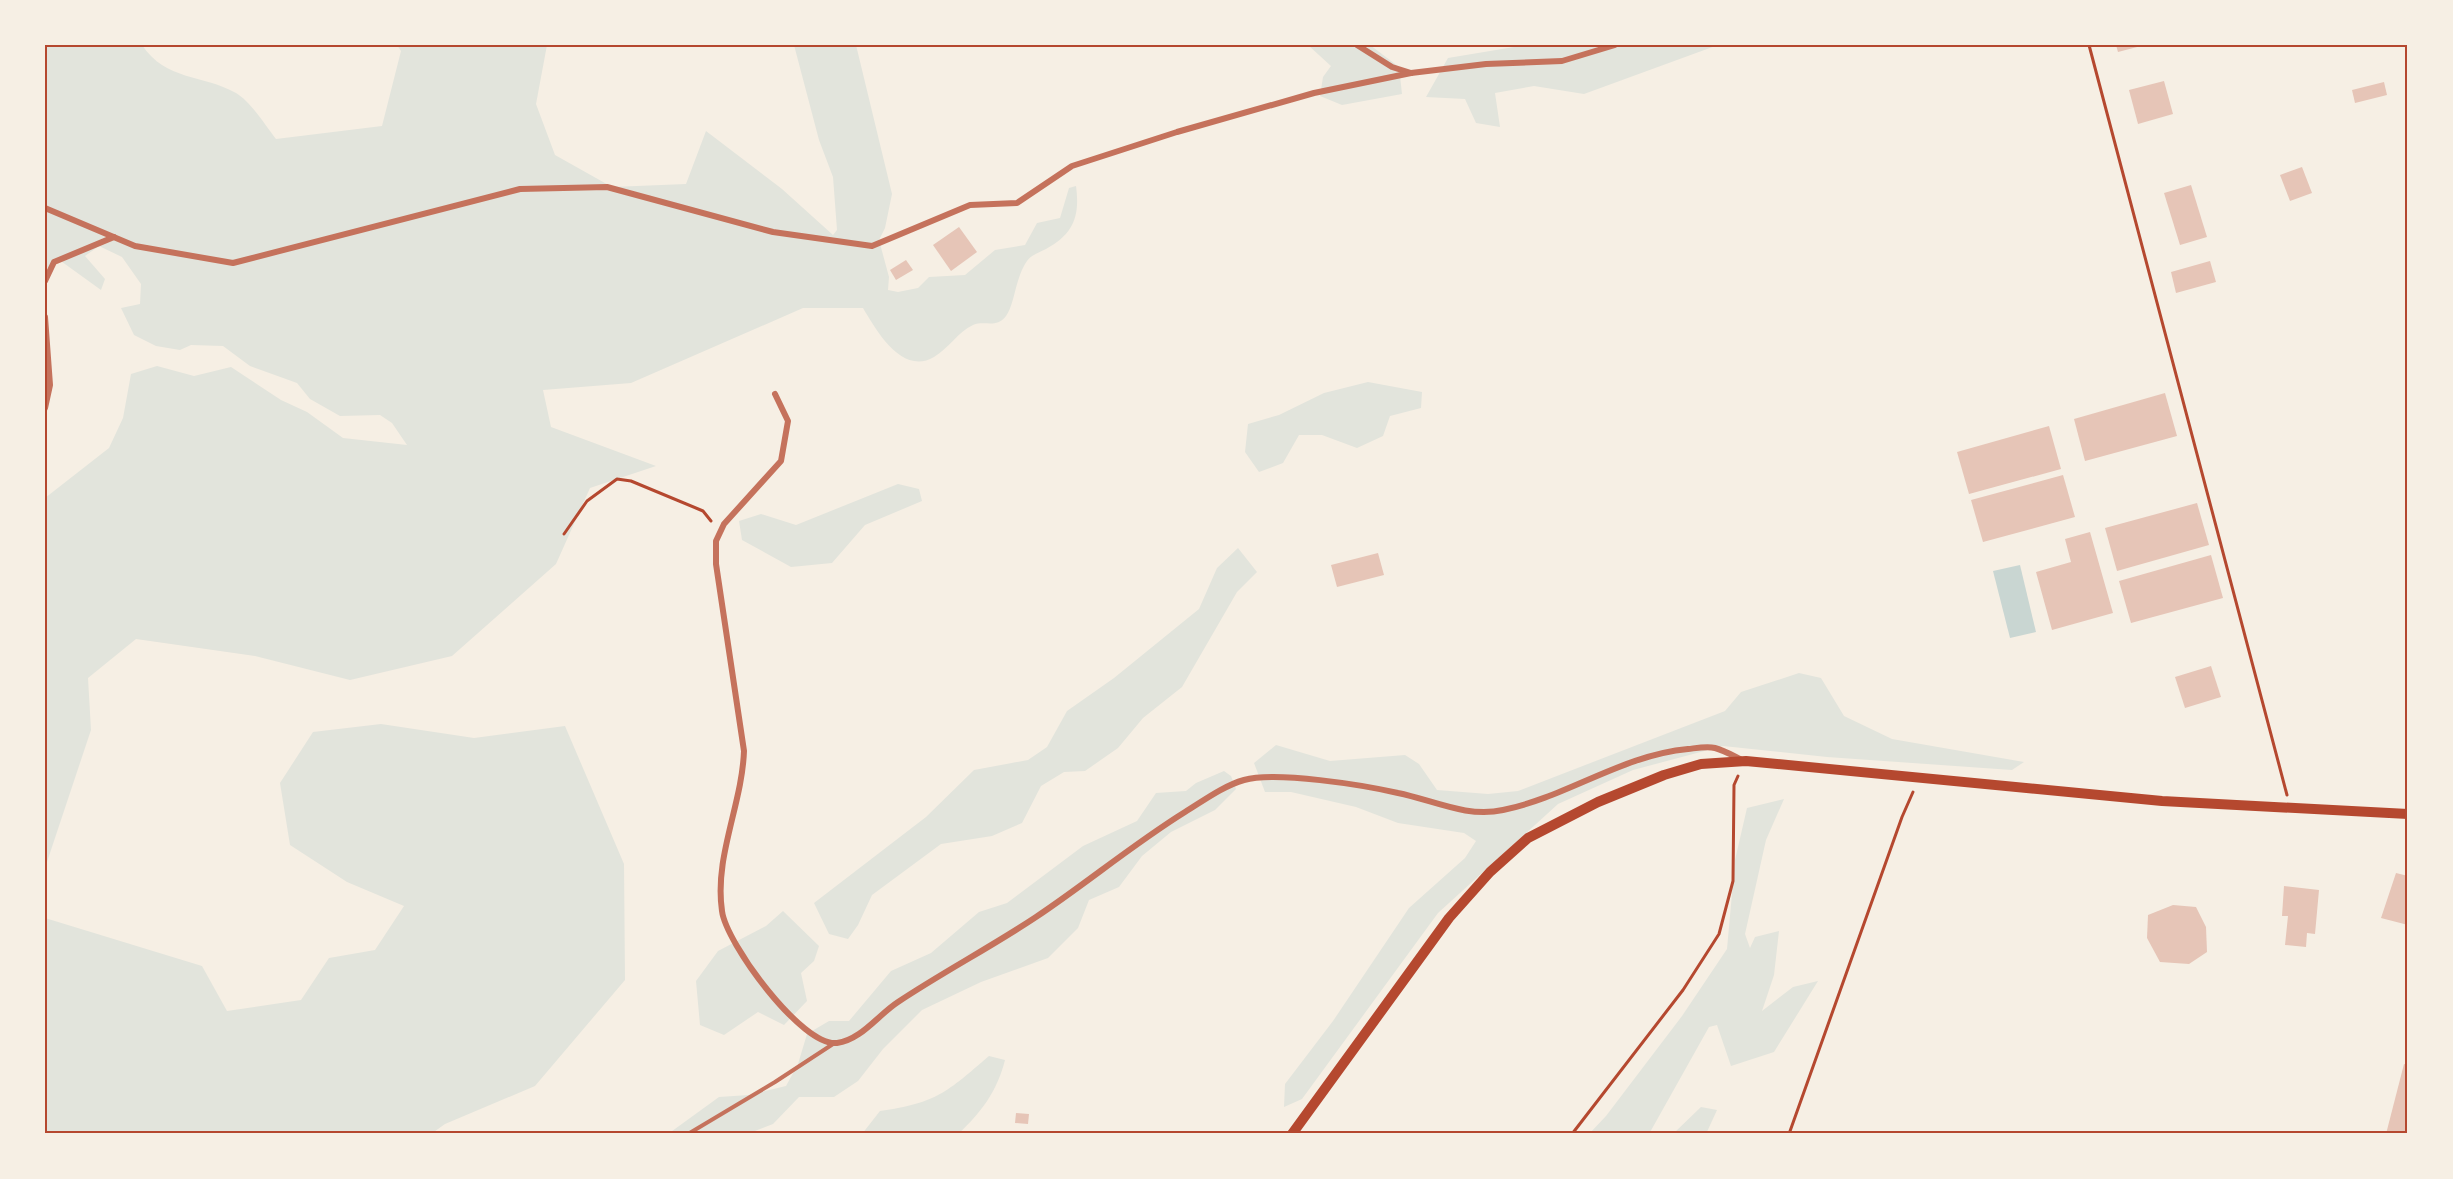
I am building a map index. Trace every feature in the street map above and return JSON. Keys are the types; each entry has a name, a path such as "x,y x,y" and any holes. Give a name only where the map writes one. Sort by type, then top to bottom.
{"main road":[{"path":"1292,1134 1449,918 1490,872 1528,838 1598,802 1664,775 1701,764 1746,761 2162,801 2408,814"}],"street":[{"path":"1357,45 1392,67 1411,73"},
{"path":"45,208 135,246 233,263 520,189 607,187 773,232 872,246 970,205 1017,202 1072,166 1177,132 1314,93 1411,73 1486,63 1562,61 1615,45"},
{"path":"45,281 54,262 114,236"},
{"path":"45,317 50,385 45,408"},
{"path":"774,393 788,420 781,461 724,524 716,542 716,564 744,752 743,770 726,846 720,890 722,914 728,935 789,1014 813,1036 833,1044 852,1039 895,1004 1036,917 1132,845 1215,794 1243,780 1267,777 1336,783 1399,793 1448,808 1477,813 1530,804 1638,759 1679,750 1713,747 1746,761"}],"lane":[{"path":"688,1134 833,1044"}],"path":[{"path":"2089,45 2290,808"},
{"path":"564,534 587,501 617,479 631,481 703,511 721,531"},
{"path":"1572,1134 1683,990 1719,934 1733,881 1734,785 1746,761"},
{"path":"1789,1134 1902,817 1919,779"}],"shaded area":[{"path":"45,45 142,45 152,57 173,71 223,87 242,97 276,139 382,126 401,51 397,45 547,45 536,104 555,155 612,187 686,184 706,131 782,189 833,235 837,230 833,177 819,140 794,45 856,45 892,194 885,228 879,240 889,277 888,290 898,292 918,288 929,277 965,275 995,250 1025,245 1037,223 1060,218 1069,188 1076,186 1076,215 1063,237 1027,261 1020,275 1009,311 1002,320 973,325 939,354 922,361 901,356 891,348 863,308 803,308 631,383 543,390 551,427 656,466 590,488 556,564 452,656 350,680 255,656 136,639 88,678 91,730 45,868 45,498 109,448 123,418 131,374 157,366 194,376 231,367 281,400 307,412 343,438 407,445 392,423 380,415 340,416 310,399 297,383 250,366 223,346 191,345 180,350 156,346 134,335 121,308 140,304 141,284 122,257 99,246 85,256 105,279 101,290 58,259 45,270"},
{"path":"1308,45 1370,45 1399,67 1402,94 1342,105 1320,96 1323,77 1331,66"},
{"path":"1526,45 1718,45 1584,94 1534,86 1495,93 1500,127 1476,123 1465,99 1426,97 1448,58"},
{"path":"1368,382 1422,392 1421,408 1390,416 1383,436 1357,448 1322,435 1299,435 1283,463 1259,472 1245,452 1248,424 1279,415 1324,393"},
{"path":"898,484 919,489 922,501 865,525 832,563 791,567 742,540 739,521 761,514 796,525"},
{"path":"1238,548 1257,572 1237,592 1182,687 1143,718 1118,748 1085,771 1064,772 1041,786 1022,823 992,836 941,844 872,895 858,925 848,939 829,934 814,903 926,817 974,770 1028,760 1047,747 1067,711 1114,678 1199,609 1217,568"},
{"path":"2020,565 2036,632 2010,638 1993,571"},
{"path":"1799,673 1821,678 1844,716 1892,739 2024,762 2012,770 1827,757 1723,746 1633,770 1558,804 1438,913 1302,1099 1284,1107 1285,1084 1333,1021 1409,908 1465,858 1476,841 1464,833 1398,823 1356,807 1291,792 1265,792 1254,763 1276,745 1330,761 1405,755 1419,764 1437,790 1488,794 1518,791 1725,711 1741,692"},
{"path":"381,724 474,738 565,726 624,864 625,980 535,1086 445,1124 431,1134 45,1134 45,918 202,966 227,1011 301,1000 329,958 375,950 404,906 347,882 290,845 280,783 313,732"},
{"path":"1224,771 1231,776 1236,789 1215,810 1171,832 1142,856 1119,887 1089,900 1078,928 1048,958 981,982 922,1010 883,1049 858,1081 834,1097 799,1097 773,1124 747,1134 668,1134 719,1097 749,1095 786,1086 798,1064 807,1034 829,1021 849,1021 891,971 931,953 979,912 1007,903 1083,846 1137,821 1156,793 1186,791 1196,783"},
{"path":"1784,799 1766,840 1745,934 1750,948 1755,937 1779,931 1774,975 1762,1011 1793,987 1818,981 1774,1052 1731,1066 1717,1025 1709,1027 1649,1134 1589,1134 1606,1116 1682,1016 1727,949 1735,860 1747,808"},
{"path":"783,911 819,946 814,961 801,973 807,1001 784,1025 758,1012 724,1035 700,1025 696,981 718,951 766,926"},
{"path":"989,1056 1005,1060 998,1082 981,1109 958,1134 862,1134 880,1111 915,1104 940,1094"},
{"path":"1701,1107 1717,1110 1706,1134 1673,1134"}],"building":[{"path":"2116,45 2141,45 2141,46 2118,52"},
{"path":"2164,81 2173,114 2138,124 2129,90"},
{"path":"2384,82 2387,95 2355,103 2352,90"},
{"path":"2302,167 2312,193 2290,201 2280,175"},
{"path":"2191,185 2207,237 2180,245 2164,193"},
{"path":"959,227 977,252 951,271 933,245"},
{"path":"906,260 913,270 896,280 890,270"},
{"path":"2210,261 2216,282 2176,293 2171,272"},
{"path":"2165,393 2177,436 2085,461 2074,419"},
{"path":"2049,426 2061,469 1969,494 1957,452"},
{"path":"2063,475 2075,517 1983,542 1971,500"},
{"path":"2197,503 2209,545 2117,571 2105,528"},
{"path":"2090,532 2113,613 2052,630 2036,572 2071,562 2065,539"},
{"path":"1378,553 1384,575 1337,587 1331,565"},
{"path":"2211,555 2223,598 2131,623 2119,581"},
{"path":"2211,666 2221,697 2185,708 2175,677"},
{"path":"2396,873 2408,876 2408,925 2381,918"},
{"path":"2284,886 2319,890 2315,934 2307,933 2306,947 2285,945 2288,916 2282,916"},
{"path":"2173,905 2196,907 2206,927 2207,952 2189,964 2160,962 2147,938 2148,915"},
{"path":"2404,1064 2408,1065 2408,1134 2386,1134"},
{"path":"1016,1113 1029,1114 1028,1124 1015,1123"}]}
